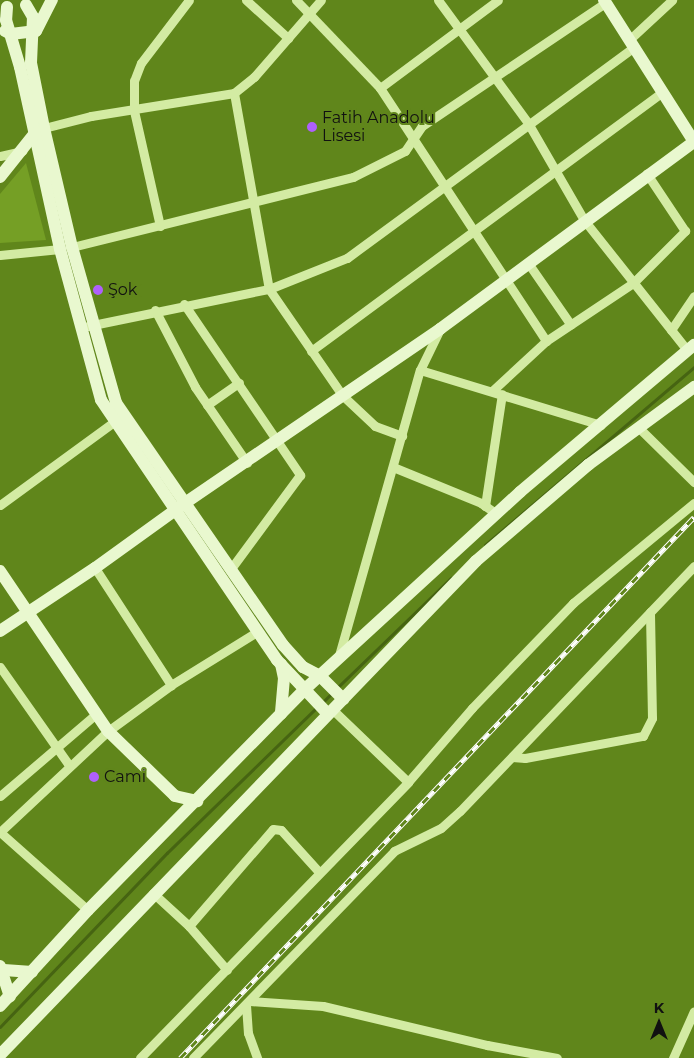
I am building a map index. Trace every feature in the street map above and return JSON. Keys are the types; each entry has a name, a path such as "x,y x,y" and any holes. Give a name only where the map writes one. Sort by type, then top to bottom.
{"street":[{"path":"5,31 36,31 52,0"},
{"path":"160,226 134,112 134,81 141,63 189,0"},
{"path":"246,0 288,38"},
{"path":"296,0 310,12 380,88 445,185 505,282 546,341"},
{"path":"0,177 39,130 91,116 134,112 234,93 254,77 321,0"},
{"path":"0,1006 88,910 198,802 281,714 323,679 336,664 497,514 691,347 671,330 584,220 528,123 438,0"},
{"path":"81,327 184,304 269,289 347,258 631,44 672,0"},
{"path":"380,88 493,1"},
{"path":"39,130 31,63 33,17 30,2 3,7 5,31 39,130 66,248 81,327 101,400 114,422 230,570 283,645 303,667 323,679 340,696"},
{"path":"0,255 66,248 353,177 405,151 422,126 605,2 694,142 584,220 505,282 440,329 342,395 247,463 181,506 95,568 0,631"},
{"path":"311,351 662,92"},
{"path":"234,93 252,203 269,289 342,395 375,426 402,436"},
{"path":"0,156 22,151"},
{"path":"492,391 546,341 633,283 685,231 648,174"},
{"path":"66,248 94,325 116,403 258,631 281,664 307,693 408,782"},
{"path":"528,263 571,325"},
{"path":"671,330 694,296"},
{"path":"184,304 279,440 300,475 230,570"},
{"path":"155,310 207,405 247,463"},
{"path":"336,664 420,370 440,329"},
{"path":"420,370 601,425"},
{"path":"207,405 239,383"},
{"path":"0,1055 328,711 340,696 476,561 588,465 640,429 694,387"},
{"path":"485,506 502,394"},
{"path":"0,505 114,422"},
{"path":"640,429 694,482"},
{"path":"393,467 485,506 497,514"},
{"path":"140,1058 408,782 472,708 572,603 694,503"},
{"path":"193,1058 394,851 441,828 694,566"},
{"path":"95,568 171,685"},
{"path":"0,572 108,731 175,796 198,802"},
{"path":"512,756 525,758 643,736 652,718 650,612"},
{"path":"88,910 0,832 69,765 108,731 171,685 258,631"},
{"path":"281,664 284,678 281,714"},
{"path":"0,667 69,765"},
{"path":"0,796 96,714"},
{"path":"175,796 179,821"},
{"path":"189,926 273,829 281,830 319,872"},
{"path":"153,893 189,926 227,970"},
{"path":"10,996 2,968 32,972"},
{"path":"248,1003 248,1033 258,1058"},
{"path":"248,1003 323,1006 487,1045 557,1058"},
{"path":"673,1058 694,1011"}],"green space":[{"path":"26,163 46,240 0,243 0,194"}],"waterway":[{"path":"485,545 694,367"},
{"path":"338,687 451,578"},
{"path":"322,703 332,693"},
{"path":"0,1027 167,853 316,708"}],"railway":[{"path":"180,1058 694,517"}],"place":[{"name":"Fatih Anadolu Lisesi","path":"312,127"},
{"name":"Şok","path":"98,290"},
{"name":"Cami","path":"94,777"}]}
